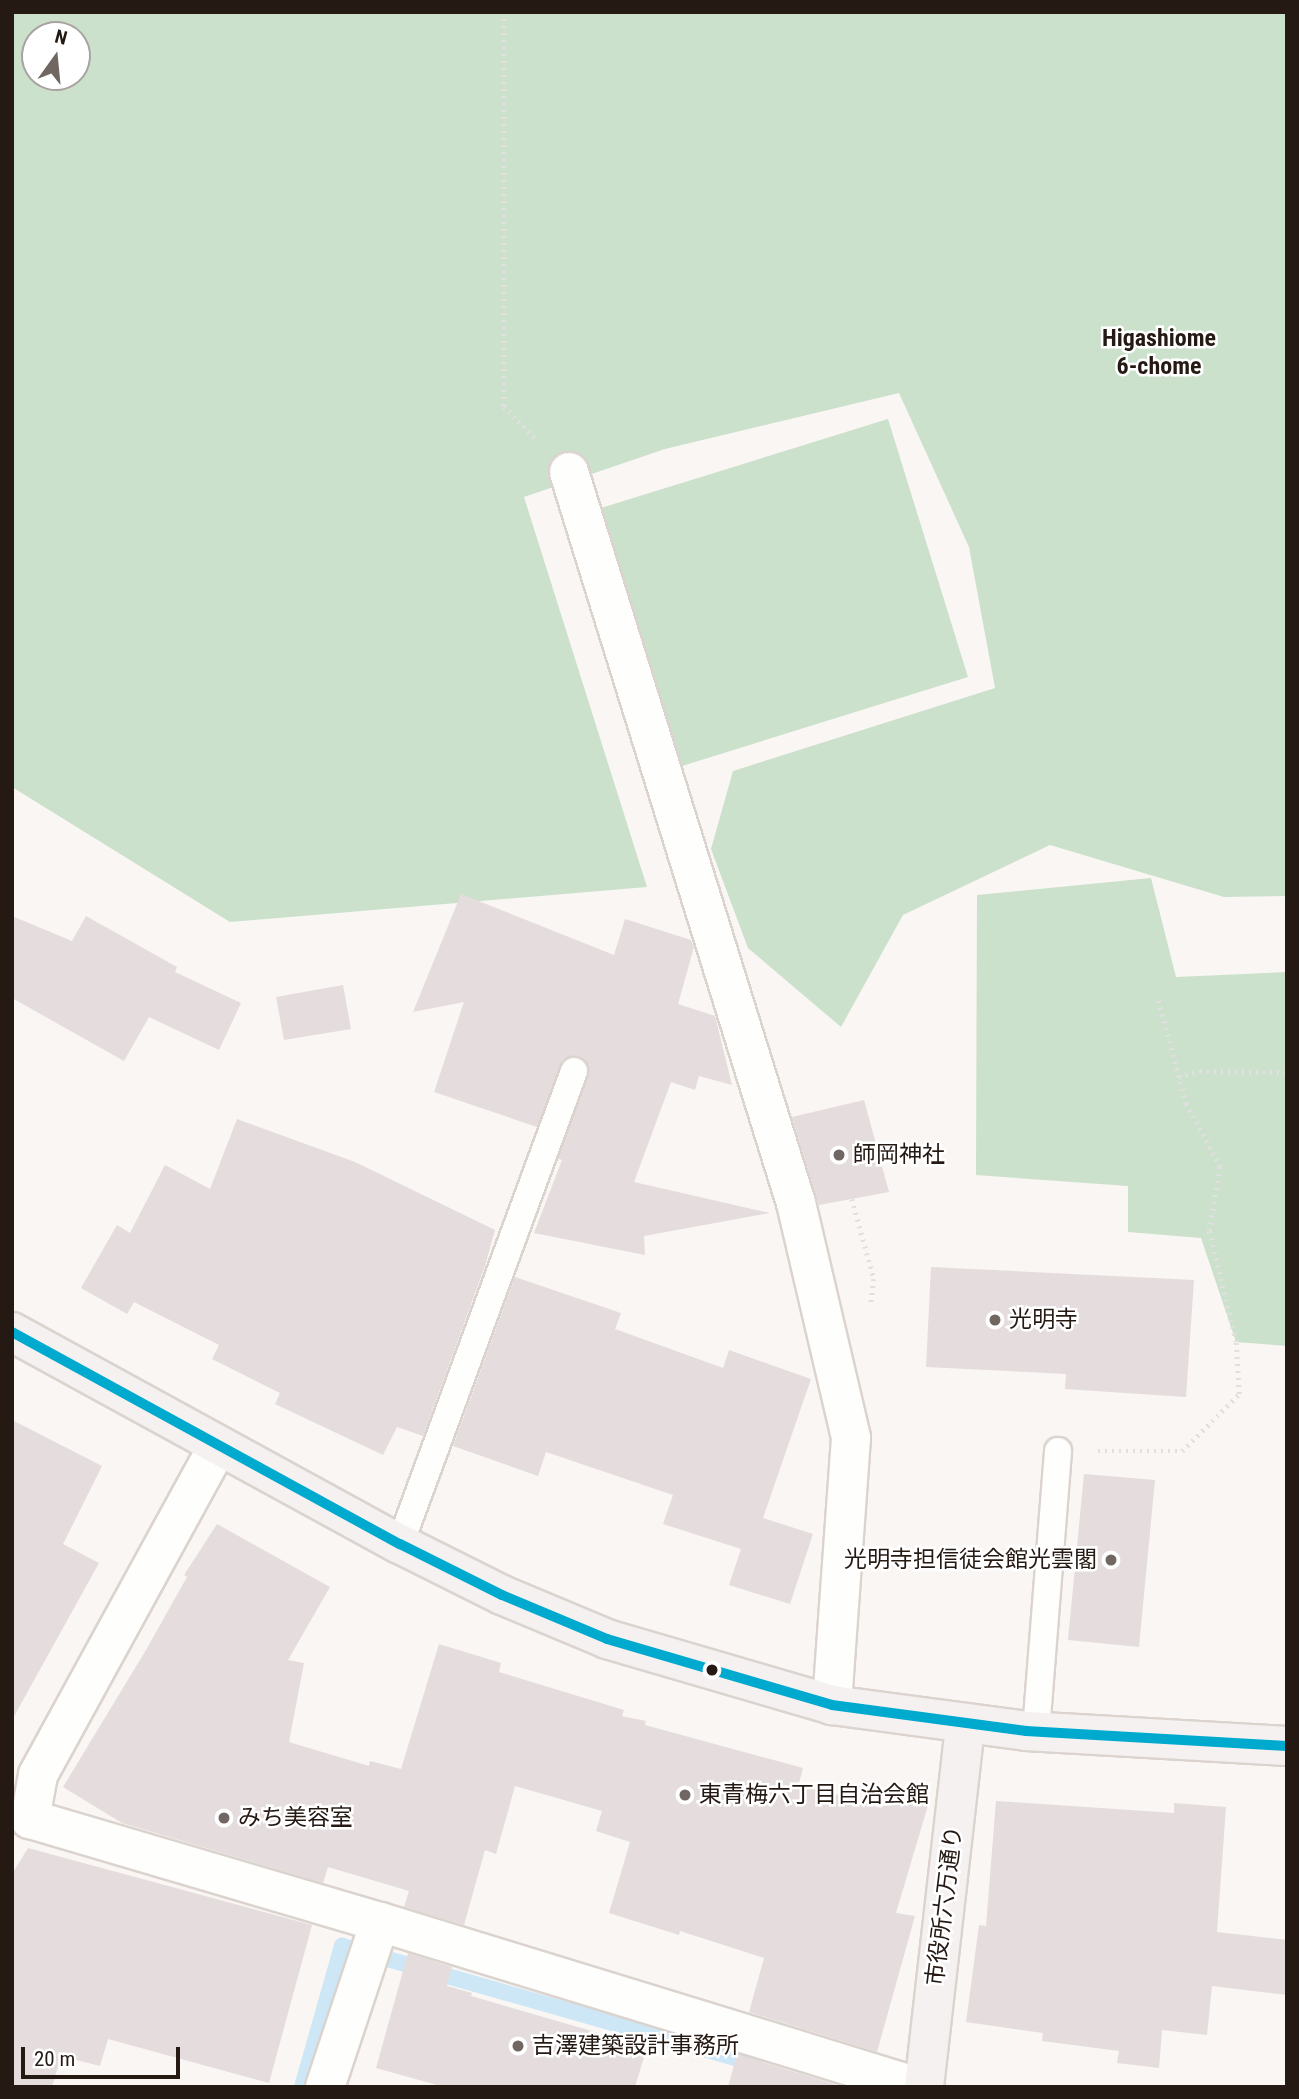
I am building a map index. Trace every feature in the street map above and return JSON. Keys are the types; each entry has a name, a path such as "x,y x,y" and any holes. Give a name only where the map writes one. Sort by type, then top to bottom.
{"street":[{"path":"569,472 796,1203 851,1438 832,1704"},
{"path":"12,1332 400,1544 502,1595 607,1639 832,1704 965,1725 1287,1746"},
{"path":"218,1446 38,1775 30,1819 918,2087"},
{"name":"市役所六万通り","path":"924,2087 965,1725"},
{"path":"325,2087 380,1924"}],"lane":[{"path":"400,1544 574,1071"},
{"path":"1035,1731 1058,1451"}],"path":[{"path":"504,12 504,406 569,472"},
{"path":"1058,1451 1182,1451 1239,1394 1236,1342 1209,1231 1220,1167 1186,1104 1158,1000"},
{"path":"1179,1077 1200,1071 1287,1072"},
{"path":"852,1199 874,1279"}],"green space":[{"path":"12,12 1287,12 1287,896 1224,897 1050,845 903,915 841,1027 748,948 711,849 733,771 995,688 969,547 899,393 665,449 524,497 647,887 230,922 12,787"},
{"path":"888,419 968,677 682,766 601,508"},
{"path":"1151,878 1176,977 1287,972 1287,1346 1236,1342 1201,1238 1128,1232 1128,1186 976,1175 977,895"}],"building":[{"path":"461,894 614,955 625,919 691,940 694,947 678,1004 715,1016 732,1085 699,1076 695,1090 671,1082 634,1182 770,1213 644,1236 645,1255 534,1233 562,1160 558,1159 589,1068 579,1056 563,1059 537,1127 434,1092 464,1002 413,1012"},
{"path":"12,916 72,941 86,916 177,967 175,972 241,1003 219,1050 149,1017 124,1061 12,998"},
{"path":"343,985 351,1029 284,1040 276,997"},
{"name":"師岡神社","path":"864,1100 889,1192 819,1205 792,1117"},
{"path":"237,1119 355,1162 495,1230 485,1266 423,1436 397,1427 383,1455 275,1404 280,1393 212,1359 219,1345 134,1302 127,1314 81,1288 117,1225 130,1233 165,1165 210,1189"},
{"path":"931,1267 1194,1280 1186,1397 1065,1389 1066,1374 926,1367"},
{"path":"515,1277 621,1313 615,1329 723,1368 729,1350 811,1379 763,1518 813,1534 790,1604 729,1585 741,1549 663,1524 673,1495 546,1452 538,1476 453,1446"},
{"path":"12,1420 102,1466 63,1544 99,1563 12,1720"},
{"name":"光明寺担信徒会館光雲閣","path":"1084,1474 1155,1480 1139,1647 1068,1640"},
{"path":"217,1524 330,1587 288,1660 304,1663 289,1742 369,1766 370,1761 401,1769 439,1644 501,1663 499,1672 624,1710 622,1716 646,1721 645,1725 803,1768 799,1783 881,1808 886,1788 929,1802 896,1913 915,1916 877,2052 749,2012 764,1958 680,1931 679,1935 609,1913 630,1842 596,1831 602,1811 515,1786 496,1854 485,1850 464,1925 404,1907 409,1891 328,1867 323,1883 122,1823 63,1787 146,1650 187,1577 184,1575"},
{"path":"996,1801 1174,1813 1174,1803 1226,1807 1217,1932 1287,1940 1287,1995 1212,1986 1207,2035 1162,2030 1159,2068 1117,2063 1119,2051 1042,2041 1043,2033 966,2022 979,1925 986,1926"},
{"path":"28,1848 312,1925 269,2083 108,2039 100,2066 61,2056 52,2087 12,2087 12,1874"},
{"path":"408,1953 452,1967 447,1986 472,1993 471,1996 647,2047 635,2087 444,2087 376,2068"},
{"path":"737,2054 843,2087 728,2087"}],"waterway":[{"path":"302,2087 342,1946 754,2063"}],"transit line":[{"path":"12,1332 400,1544 502,1595 607,1639 832,1705 1026,1731 1287,1746"}],"place":[{"name":"師岡神社","path":"839,1155"},
{"name":"光明寺","path":"995,1320"},
{"name":"光明寺担信徒会館光雲閣","path":"1111,1560"},
{"name":"東青梅六丁目自治会館","path":"685,1795"},
{"name":"みち美容室","path":"224,1818"},
{"name":"吉澤建築設計事務所","path":"518,2046"}],"district":[{"name":"Higashiome 6-chome","path":"1159,353"}]}
